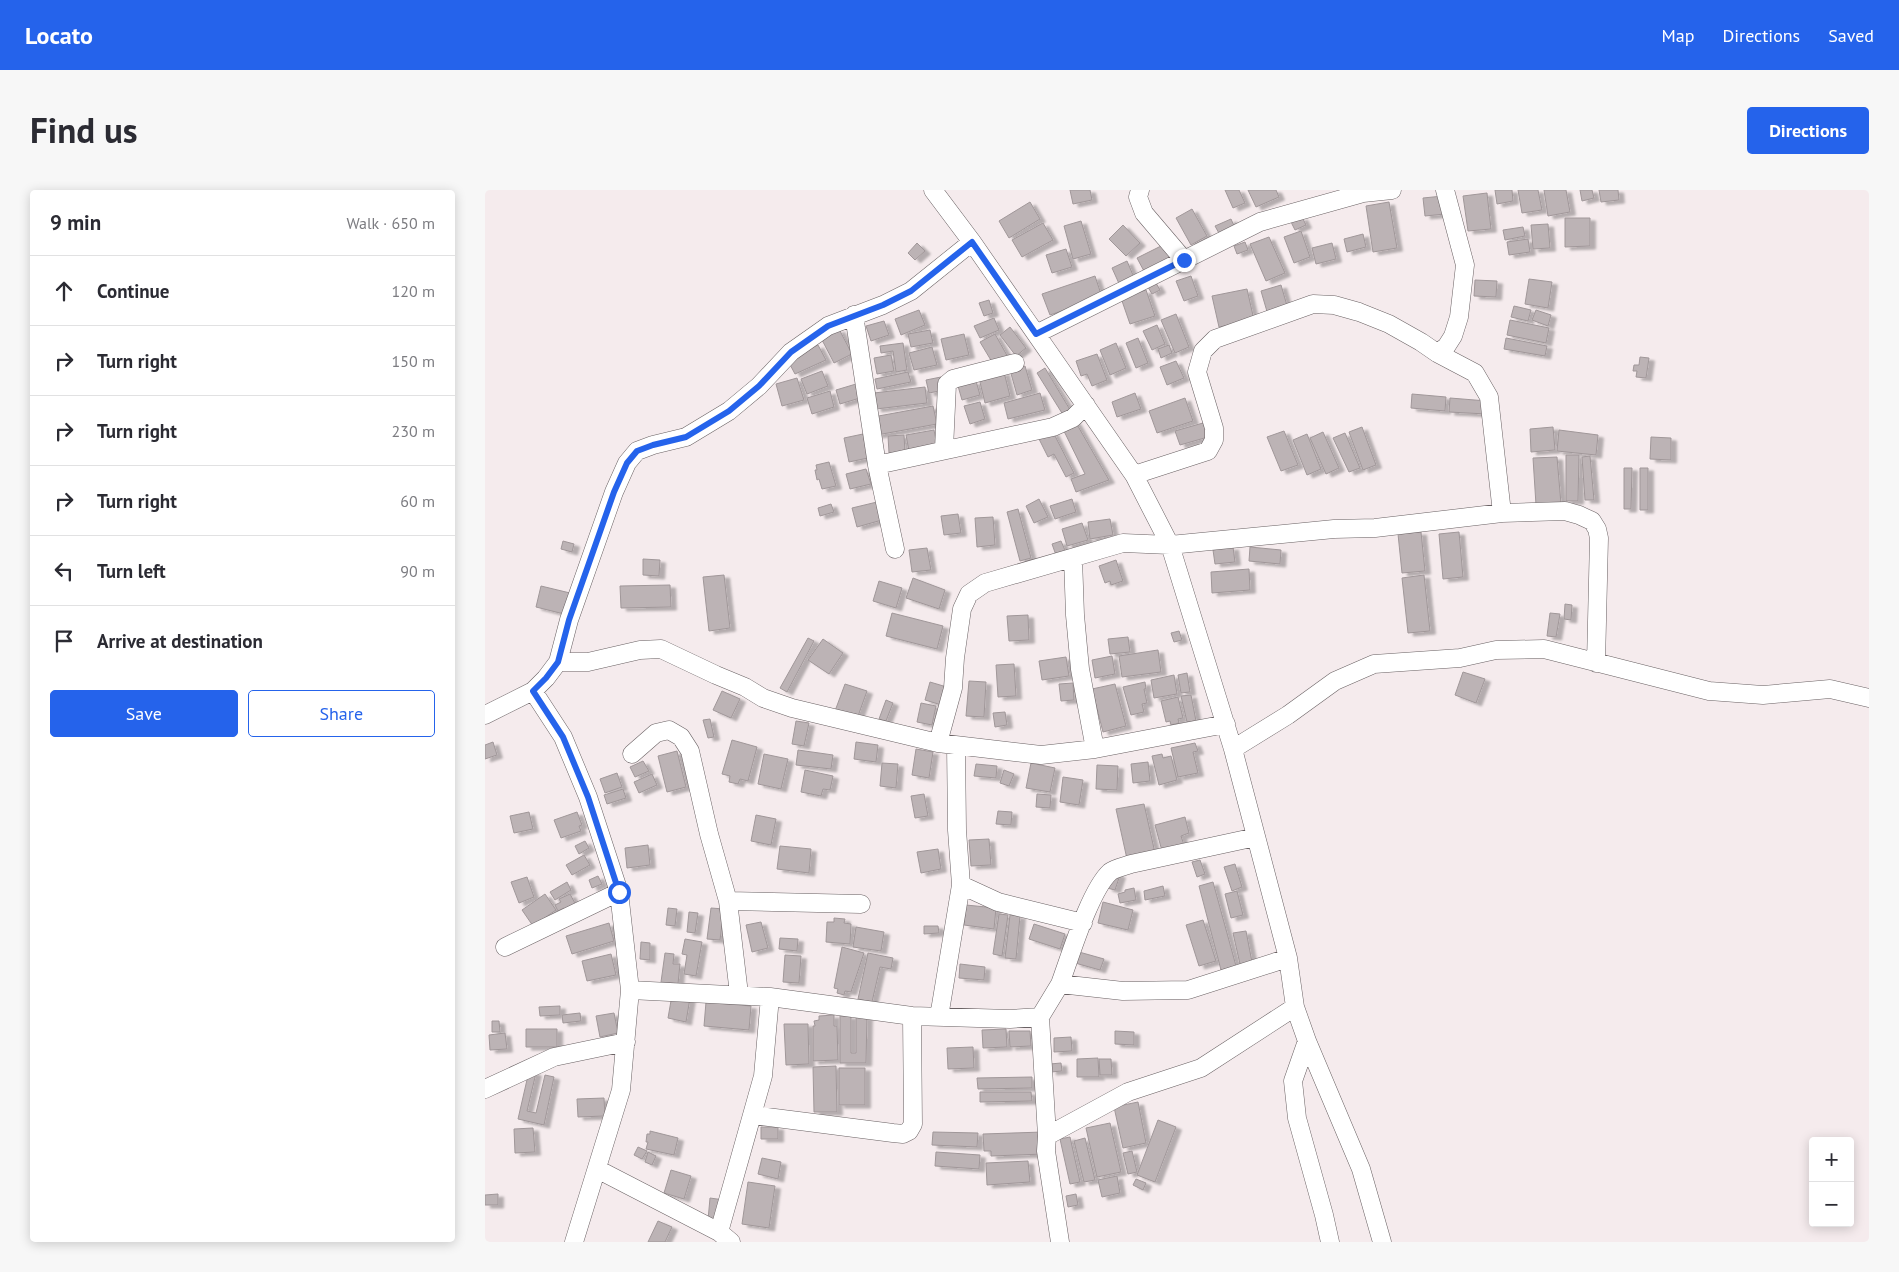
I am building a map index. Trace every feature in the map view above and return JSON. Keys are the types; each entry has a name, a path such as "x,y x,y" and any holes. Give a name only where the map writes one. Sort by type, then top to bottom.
{"street":[{"path":"933,190 972,242 1134,475 1170,545 1233,749 1287,958 1295,1007 1307,1041 1361,1169 1382,1242"},
{"path":"1140,190 1138,198 1143,213 1184,260"},
{"path":"1036,334 1260,222 1363,193 1392,190"},
{"path":"1437,353 1446,347 1453,336 1459,316 1465,265 1445,190"},
{"path":"485,715 533,691 558,662 569,620 614,492 627,463 637,451 686,437 729,411 759,386 791,352 828,326 883,305 911,291 972,242"},
{"path":"1134,475 1208,451 1215,440 1214,428 1197,372 1203,351 1215,339 1313,304 1334,305 1359,312 1389,324 1475,373 1489,397 1502,513"},
{"path":"854,315 877,465 895,549"},
{"path":"944,450 947,384 953,379 1015,363"},
{"path":"877,465 1053,427 1073,418 1086,405"},
{"path":"939,1017 961,885 947,744 955,658 963,609 969,594 985,583 1123,543 1170,545 1334,529 1375,528 1502,513 1565,511 1591,521 1597,529 1599,538 1596,662"},
{"path":"1073,558 1075,615 1080,669 1095,749"},
{"path":"558,662 588,662 640,650 661,649 745,687 763,698 792,708 947,744 1041,755 1095,749 1226,724"},
{"path":"1233,749 1287,715 1335,681 1375,664 1459,658 1496,650 1544,649 1709,690 1763,695 1830,689 1869,698"},
{"path":"533,691 563,737 588,797 619,892 630,990 621,1090 574,1242"},
{"path":"632,754 656,733 669,730 681,737 690,750 709,834 728,901 739,994"},
{"path":"1060,1242 1046,1151 1047,1136 1040,1017 1060,984 1100,883 1111,871 1131,864 1256,837"},
{"path":"961,885 998,902 1083,923"},
{"path":"505,947 619,892"},
{"path":"728,901 861,904"},
{"path":"1060,984 1123,991 1188,990 1287,958"},
{"path":"630,990 739,994 912,1016 1010,1019 1040,1017"},
{"path":"597,1169 725,1237 763,1076 770,997"},
{"path":"1047,1136 1128,1092 1201,1068 1295,1007"},
{"path":"753,1115 893,1133 903,1134 909,1131 913,1124 912,1016"},
{"path":"1307,1041 1293,1080 1297,1118 1324,1215 1329,1242"},
{"path":"485,1089 554,1057 626,1042"}],"building":[{"path":"1070,190 1090,190 1092,200 1073,204"},
{"path":"1225,190 1239,190 1245,203 1233,208"},
{"path":"1248,190 1276,190 1279,197 1256,207"},
{"path":"1495,190 1512,190 1513,201 1497,204"},
{"path":"1518,190 1538,190 1542,210 1522,213"},
{"path":"1544,190 1566,190 1570,212 1548,216"},
{"path":"1580,190 1592,190 1594,198 1582,201"},
{"path":"1599,190 1618,190 1619,200 1601,202"},
{"path":"1487,193 1491,229 1468,231 1463,196"},
{"path":"1443,196 1445,214 1425,216 1423,198"},
{"path":"1030,202 1040,219 1009,238 999,221"},
{"path":"1389,202 1397,248 1373,252 1366,206"},
{"path":"1192,209 1207,236 1191,245 1176,218"},
{"path":"1302,217 1306,225 1295,230 1291,222"},
{"path":"1565,218 1590,218 1590,246 1565,247"},
{"path":"1231,219 1235,228 1220,235 1215,226"},
{"path":"1081,221 1091,254 1073,259 1064,226"},
{"path":"1043,223 1053,240 1022,257 1012,240"},
{"path":"1548,224 1550,248 1533,249 1531,225"},
{"path":"1123,225 1140,243 1126,256 1109,239"},
{"path":"1523,227 1525,236 1505,240 1503,230"},
{"path":"1301,231 1310,257 1294,263 1284,237"},
{"path":"1363,234 1366,247 1347,252 1344,239"},
{"path":"1269,237 1285,273 1266,281 1250,244"},
{"path":"1528,239 1530,252 1509,255 1507,242"},
{"path":"1245,242 1248,250 1237,254 1234,246"},
{"path":"917,243 925,251 915,260 908,253"},
{"path":"1332,243 1336,259 1316,264 1312,248"},
{"path":"1165,244 1173,260 1145,273 1137,258"},
{"path":"1066,249 1072,267 1052,273 1046,255"},
{"path":"1127,261 1136,282 1121,288 1112,268"},
{"path":"1095,276 1102,297 1050,315 1042,294"},
{"path":"1191,276 1198,296 1184,301 1176,281"},
{"path":"1529,279 1552,282 1548,308 1525,304"},
{"path":"1475,280 1497,281 1496,297 1474,296"},
{"path":"1156,283 1160,290 1152,294 1148,287"},
{"path":"1281,285 1288,309 1268,315 1261,291"},
{"path":"1247,289 1254,320 1219,327 1212,296"},
{"path":"1146,290 1155,316 1130,324 1121,298"},
{"path":"989,300 993,313 984,316 979,303"},
{"path":"1514,306 1531,310 1528,321 1511,317"},
{"path":"919,310 925,325 901,335 895,319"},
{"path":"1536,310 1551,315 1548,326 1532,320"},
{"path":"1176,314 1189,347 1175,353 1161,320"},
{"path":"994,318 999,330 980,338 974,326"},
{"path":"1510,320 1549,328 1546,343 1507,335"},
{"path":"884,321 889,335 871,341 866,326"},
{"path":"1157,325 1165,344 1152,350 1143,331"},
{"path":"1010,327 1026,348 1016,356 1000,335"},
{"path":"839,329 852,354 834,363 821,338"},
{"path":"930,330 933,343 911,347 908,334"},
{"path":"964,334 969,355 946,360 941,339"},
{"path":"995,334 1009,359 995,367 980,342"},
{"path":"1138,338 1148,363 1136,368 1126,343"},
{"path":"1506,338 1547,346 1545,356 1504,349"},
{"path":"903,343 907,370 896,372 893,351 881,353 880,346"},
{"path":"1116,343 1126,368 1110,375 1100,350"},
{"path":"818,345 826,360 795,374 787,359"},
{"path":"1169,345 1172,353 1161,358 1158,349"},
{"path":"932,347 937,365 914,370 909,353"},
{"path":"1097,354 1107,380 1092,386 1087,374 1081,376 1076,361"},
{"path":"891,355 894,371 877,374 874,358"},
{"path":"1640,357 1649,358 1646,378 1636,377 1637,371 1633,371 1634,365 1639,365"},
{"path":"1176,361 1184,378 1167,385 1160,367"},
{"path":"1025,366 1032,390 1017,395 1010,370"},
{"path":"1045,368 1072,413 1065,418 1037,373"},
{"path":"822,371 828,386 807,394 801,379"},
{"path":"908,372 911,382 877,389 875,379"},
{"path":"1004,372 1010,396 985,403 979,378"},
{"path":"941,377 944,390 929,393 926,380"},
{"path":"797,378 804,400 782,406 776,384"},
{"path":"976,381 980,395 962,400 958,386"},
{"path":"856,384 860,398 840,404 836,390"},
{"path":"925,387 927,403 876,409 874,393"},
{"path":"830,391 834,407 812,414 807,398"},
{"path":"1040,393 1045,410 1008,419 1004,403"},
{"path":"1135,393 1141,409 1117,417 1112,402"},
{"path":"1412,394 1446,397 1445,411 1411,408"},
{"path":"1185,398 1193,421 1157,433 1149,411"},
{"path":"1450,398 1487,401 1486,414 1449,412"},
{"path":"980,402 985,419 970,424 964,406"},
{"path":"933,406 937,424 877,435 873,417"},
{"path":"1075,421 1109,480 1076,492 1071,479 1085,474 1062,427"},
{"path":"1203,423 1208,437 1180,445 1175,431"},
{"path":"1362,427 1376,465 1363,470 1349,432"},
{"path":"1553,427 1555,450 1531,452 1530,429"},
{"path":"934,430 937,446 909,451 906,435"},
{"path":"1559,430 1598,435 1596,455 1557,451"},
{"path":"1284,431 1298,465 1281,471 1267,437"},
{"path":"1053,432 1074,473 1066,477 1054,454 1048,457 1039,439"},
{"path":"1323,432 1339,468 1326,474 1310,438"},
{"path":"1345,433 1360,468 1349,472 1333,438"},
{"path":"863,434 868,458 849,462 844,438"},
{"path":"1307,434 1321,469 1307,475 1293,440"},
{"path":"904,435 905,452 889,453 888,436"},
{"path":"1651,437 1671,438 1671,460 1650,459"},
{"path":"1566,455 1579,455 1578,501 1566,501"},
{"path":"1590,456 1594,500 1585,500 1582,457"},
{"path":"1557,457 1561,504 1536,505 1533,458"},
{"path":"829,462 836,486 822,489 819,479 817,480 816,465"},
{"path":"1624,468 1632,468 1631,509 1624,509"},
{"path":"1640,468 1648,468 1648,510 1640,510"},
{"path":"866,469 871,484 850,489 846,474"},
{"path":"1039,499 1048,517 1034,523 1026,506"},
{"path":"1072,499 1076,512 1055,519 1050,506"},
{"path":"877,502 882,520 857,527 852,508"},
{"path":"831,504 834,512 820,516 818,508"},
{"path":"1018,509 1031,558 1020,561 1007,512"},
{"path":"958,514 961,533 944,535 941,516"},
{"path":"993,517 995,545 977,547 975,518"},
{"path":"1110,519 1113,535 1090,539 1088,522"},
{"path":"1082,523 1088,540 1067,546 1062,529"},
{"path":"1421,532 1425,571 1402,573 1398,534"},
{"path":"1459,532 1463,577 1443,579 1439,534"},
{"path":"563,541 574,544 572,552 561,549"},
{"path":"1061,541 1067,555 1057,558 1052,544"},
{"path":"1233,547 1235,562 1215,564 1213,550"},
{"path":"1250,547 1281,550 1280,564 1249,561"},
{"path":"927,548 931,570 912,572 909,550"},
{"path":"643,559 660,560 659,576 643,575"},
{"path":"1116,560 1123,581 1111,585 1110,581 1105,583 1099,566"},
{"path":"1249,569 1250,590 1212,593 1211,572"},
{"path":"724,575 730,628 709,631 703,577"},
{"path":"1424,575 1430,631 1408,633 1402,578"},
{"path":"913,578 945,590 939,609 906,598"},
{"path":"879,581 902,588 896,608 873,601"},
{"path":"670,585 671,607 621,608 620,586"},
{"path":"541,586 570,593 564,614 536,607"},
{"path":"1565,604 1572,605 1571,620 1564,619"},
{"path":"892,613 943,626 937,649 886,636"},
{"path":"1550,613 1560,614 1556,637 1547,636"},
{"path":"1028,615 1029,640 1009,641 1007,616"},
{"path":"1179,631 1182,640 1174,642 1171,633"},
{"path":"1128,637 1130,652 1110,654 1108,639"},
{"path":"808,638 814,641 787,692 780,688"},
{"path":"823,639 843,653 829,674 808,660"},
{"path":"1158,650 1161,672 1122,677 1119,656"},
{"path":"1112,656 1115,674 1095,678 1092,660"},
{"path":"1066,657 1069,676 1042,680 1039,661"},
{"path":"1014,664 1016,696 998,697 996,665"},
{"path":"1463,672 1485,679 1476,703 1455,695"},
{"path":"1187,673 1190,692 1181,693 1178,675"},
{"path":"1174,675 1177,694 1154,698 1151,680"},
{"path":"969,681 986,682 984,717 966,716"},
{"path":"930,682 950,688 945,706 925,700"},
{"path":"1145,682 1146,689 1144,689 1147,703 1142,704 1144,712 1131,715 1123,687"},
{"path":"1073,683 1074,700 1061,701 1059,684"},
{"path":"845,684 867,691 857,719 835,711"},
{"path":"1115,684 1126,726 1103,732 1092,689"},
{"path":"722,691 740,699 731,718 713,710"},
{"path":"1191,695 1196,721 1187,722 1181,696"},
{"path":"1178,697 1183,718 1178,719 1179,723 1171,725 1170,721 1166,722 1161,701"},
{"path":"886,700 893,703 886,721 879,719"},
{"path":"921,703 936,706 932,725 917,722"},
{"path":"1005,712 1007,725 995,727 993,713"},
{"path":"710,719 714,737 708,738 703,720"},
{"path":"796,721 809,723 804,746 792,744"},
{"path":"732,740 757,747 748,781 740,779 738,784 729,782 730,776 722,774"},
{"path":"493,742 497,755 485,759 485,745"},
{"path":"856,742 878,745 876,762 854,759"},
{"path":"1195,743 1198,751 1193,752 1198,773 1178,777 1171,748"},
{"path":"916,749 933,752 929,778 912,775"},
{"path":"798,750 833,755 831,769 796,765"},
{"path":"677,751 686,787 667,792 658,756"},
{"path":"764,754 788,759 781,789 758,784"},
{"path":"1162,754 1163,758 1171,756 1177,780 1159,785 1152,756"},
{"path":"643,761 649,771 635,777 630,767"},
{"path":"1148,762 1150,781 1133,783 1131,764"},
{"path":"882,763 898,764 896,788 880,786"},
{"path":"1031,763 1055,768 1050,792 1026,788"},
{"path":"976,764 997,766 996,778 974,776"},
{"path":"1097,765 1118,766 1117,790 1096,789"},
{"path":"805,770 833,776 830,790 823,789 821,796 801,792"},
{"path":"1004,770 1014,774 1009,786 1000,783"},
{"path":"617,773 622,787 605,793 600,779"},
{"path":"652,774 657,785 639,793 634,782"},
{"path":"1063,777 1083,780 1079,805 1060,802"},
{"path":"623,789 626,798 607,804 604,795"},
{"path":"924,794 928,816 915,818 911,796"},
{"path":"1037,794 1051,795 1050,808 1036,807"},
{"path":"1144,804 1155,853 1127,859 1116,809"},
{"path":"998,811 1012,812 1011,825 996,824"},
{"path":"529,812 533,829 514,833 510,816"},
{"path":"577,812 582,825 579,826 581,831 561,838 554,820"},
{"path":"756,815 776,819 771,845 751,841"},
{"path":"1185,817 1189,833 1181,836 1184,845 1162,851 1155,825"},
{"path":"989,839 991,865 971,866 969,840"},
{"path":"585,841 589,848 579,854 575,846"},
{"path":"648,845 650,865 627,868 625,848"},
{"path":"780,846 811,849 809,873 777,869"},
{"path":"938,849 941,869 921,873 917,852"},
{"path":"584,855 590,865 572,875 566,865"},
{"path":"1200,860 1205,874 1197,877 1192,862"},
{"path":"1235,864 1242,887 1232,891 1224,867"},
{"path":"1112,872 1120,875 1115,890 1107,888"},
{"path":"598,876 602,884 592,888 589,880"},
{"path":"527,877 534,897 519,903 511,882"},
{"path":"567,882 571,890 555,900 550,892"},
{"path":"1213,882 1236,966 1221,970 1199,886"},
{"path":"1163,886 1165,896 1145,900 1144,891"},
{"path":"1134,888 1136,900 1120,903 1118,894"},
{"path":"1237,891 1243,915 1231,918 1225,894"},
{"path":"545,894 556,910 533,926 522,910"},
{"path":"570,894 576,905 565,911 564,908 558,911 555,905 561,902 559,899"},
{"path":"1103,902 1133,910 1128,930 1098,923"},
{"path":"966,905 996,908 994,929 964,925"},
{"path":"668,908 677,909 675,926 666,925"},
{"path":"711,908 724,909 720,940 707,939"},
{"path":"689,912 698,913 695,933 687,932"},
{"path":"999,914 1008,915 1002,956 993,954"},
{"path":"1010,915 1020,916 1016,959 1005,958"},
{"path":"834,918 845,919 844,923 851,924 850,944 826,942 827,922 834,922"},
{"path":"1203,920 1216,961 1199,966 1186,925"},
{"path":"761,922 768,948 752,952 746,925"},
{"path":"609,923 614,941 572,954 566,936"},
{"path":"1034,924 1065,934 1060,949 1029,939"},
{"path":"924,926 938,926 939,933 924,934"},
{"path":"856,927 884,932 881,951 853,947"},
{"path":"1246,931 1252,962 1240,964 1233,933"},
{"path":"780,938 798,939 797,951 779,949"},
{"path":"685,939 702,942 696,976 684,974 687,955 682,954"},
{"path":"641,942 650,943 650,960 640,959"},
{"path":"842,947 864,953 851,992 845,991 844,995 837,993 838,989 834,988"},
{"path":"1079,952 1104,959 1100,970 1075,963"},
{"path":"665,953 674,954 673,964 680,964 678,984 661,982"},
{"path":"868,953 893,958 891,969 880,967 872,1002 858,999"},
{"path":"611,954 616,975 587,981 582,961"},
{"path":"785,955 801,956 799,983 783,982"},
{"path":"960,964 985,967 984,980 959,978"},
{"path":"672,995 690,998 686,1022 668,1018"},
{"path":"706,1002 751,1006 749,1030 704,1026"},
{"path":"560,1006 560,1015 540,1016 539,1007"},
{"path":"580,1013 581,1021 563,1023 562,1015"},
{"path":"614,1013 618,1033 600,1037 596,1016"},
{"path":"834,1015 834,1026 837,1026 838,1060 813,1061 814,1021 819,1020 819,1016"},
{"path":"840,1016 851,1016 851,1053 856,1053 856,1016 867,1016 866,1063 840,1063"},
{"path":"492,1021 499,1021 500,1032 492,1032"},
{"path":"784,1024 808,1024 809,1064 786,1065"},
{"path":"526,1029 557,1029 557,1047 526,1047"},
{"path":"1006,1029 1007,1047 983,1048 982,1030"},
{"path":"1009,1031 1030,1031 1031,1046 1010,1047"},
{"path":"1115,1031 1134,1032 1134,1045 1115,1044"},
{"path":"505,1033 507,1049 490,1050 489,1035"},
{"path":"1071,1037 1072,1051 1054,1052 1054,1038"},
{"path":"973,1047 974,1068 948,1069 947,1048"},
{"path":"1098,1058 1099,1077 1077,1077 1077,1059"},
{"path":"1099,1059 1111,1059 1112,1075 1100,1075"},
{"path":"1061,1063 1062,1071 1051,1072 1050,1064"},
{"path":"836,1066 837,1112 814,1112 813,1067"},
{"path":"839,1068 865,1068 865,1105 839,1105"},
{"path":"529,1071 536,1073 527,1111 536,1113 545,1075 554,1077 544,1125 518,1119"},
{"path":"1032,1077 1032,1088 978,1089 977,1078"},
{"path":"980,1092 1031,1092 1032,1101 980,1102"},
{"path":"604,1098 605,1116 578,1117 577,1099"},
{"path":"1138,1102 1146,1143 1123,1148 1114,1107"},
{"path":"1158,1120 1176,1127 1155,1182 1137,1175"},
{"path":"1110,1123 1121,1172 1097,1177 1086,1128"},
{"path":"761,1127 778,1127 778,1139 761,1139"},
{"path":"533,1128 535,1152 515,1153 514,1129"},
{"path":"650,1131 678,1138 674,1155 646,1149 648,1142 646,1142 647,1134 650,1134"},
{"path":"933,1132 978,1133 977,1147 932,1145"},
{"path":"1043,1132 1044,1154 991,1156 991,1151 984,1151 983,1134"},
{"path":"1070,1137 1080,1182 1070,1184 1060,1139"},
{"path":"1085,1138 1095,1180 1084,1182 1074,1141"},
{"path":"638,1147 647,1151 642,1159 634,1155"},
{"path":"1132,1151 1137,1172 1128,1174 1123,1153"},
{"path":"648,1152 656,1156 652,1165 645,1162"},
{"path":"936,1152 980,1155 979,1169 935,1166"},
{"path":"762,1158 781,1162 778,1179 758,1174"},
{"path":"1028,1161 1030,1182 987,1185 986,1163"},
{"path":"671,1170 691,1176 684,1199 664,1193"},
{"path":"1117,1176 1120,1193 1102,1197 1098,1180"},
{"path":"1136,1179 1146,1183 1143,1190 1133,1185"},
{"path":"748,1182 775,1186 769,1228 742,1224"},
{"path":"498,1194 498,1205 485,1205 485,1195"},
{"path":"1076,1194 1078,1205 1068,1207 1066,1196"},
{"path":"710,1198 724,1200 722,1222 708,1220"},
{"path":"658,1221 672,1227 665,1242 648,1242"}],"route":[{"path":"619,892 588,797 563,737 533,691 558,662 569,620 593,548 627,463 637,451 686,437 729,411 759,386 791,352 828,326 883,305 911,291 972,242 1036,334 1184,260"}]}
